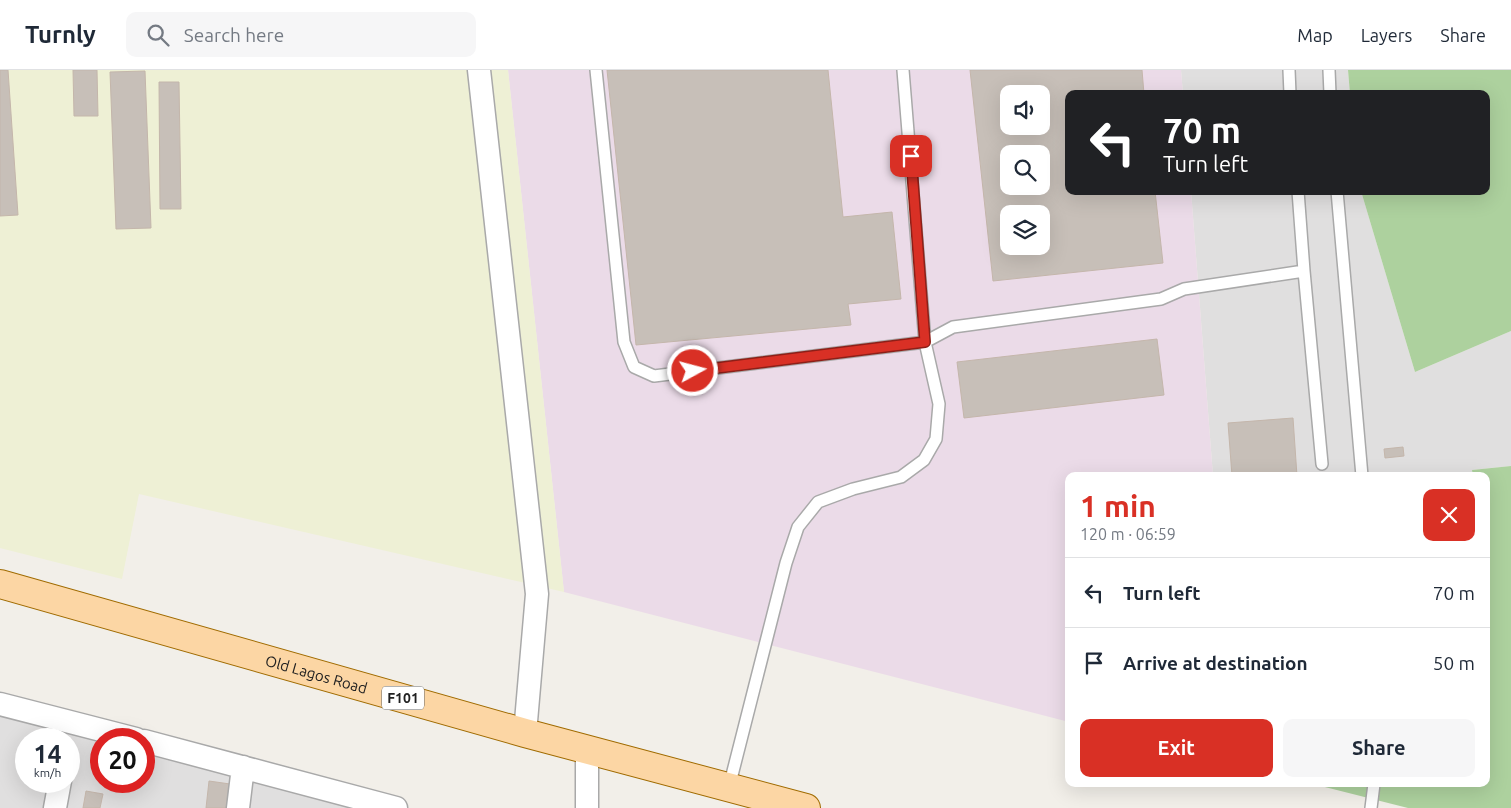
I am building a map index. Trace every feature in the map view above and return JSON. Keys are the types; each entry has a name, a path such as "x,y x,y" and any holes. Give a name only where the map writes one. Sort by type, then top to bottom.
{"main road":[{"name":"Old Lagos Road","path":"0,584 525,733 806,808"}],"street":[{"path":"479,70 537,594 525,733"},
{"path":"0,704 64,728"},
{"path":"155,744 243,767 370,805 396,808"},
{"path":"587,749 587,808"},
{"path":"238,808 243,767"},
{"path":"56,808 58,793"}],"lane":[{"path":"596,70 624,342 634,367 654,376 925,342 953,328 1161,299 1184,289 1304,272"},
{"path":"729,788 786,563 798,527 818,502 853,489 901,477 924,460 936,439 939,404 925,342 903,70"},
{"path":"1289,70 1290,90"},
{"path":"1328,70 1330,90"},
{"path":"1298,195 1322,464"},
{"path":"1337,195 1362,472"},
{"path":"1371,808 1374,787"}],"shaded area":[{"path":"508,70 1181,70 1183,90 1065,90 1065,195 1191,195 1213,472 1065,472 1065,721 564,592"},
{"path":"1181,70 1348,70 1350,90 1183,90"},
{"path":"1191,195 1362,195 1415,372 1511,331 1511,466 1472,470 1472,472 1213,472"},
{"path":"0,709 64,728 15,728 15,793 80,793 80,733 90,736 90,793 155,793 155,751 362,808 0,808"}],"green space":[{"path":"0,70 508,70 564,592 139,494 122,579 0,548"},
{"path":"1348,70 1511,70 1511,331 1415,372 1362,195 1490,195 1490,90 1350,90"},
{"path":"1511,466 1511,808 1408,808 1325,787 1490,787 1490,472 1472,472 1472,470"}],"building":[{"path":"0,70 8,70 18,215 0,216"},
{"path":"73,70 97,70 98,116 74,116"},
{"path":"607,70 828,70 843,217 892,212 901,299 848,304 851,325 636,345"},
{"path":"970,70 1142,70 1144,90 1065,90 1065,195 1155,195 1163,263 993,281"},
{"path":"145,71 151,228 116,229 110,72"},
{"path":"159,82 179,82 181,209 160,209"},
{"path":"1157,339 1164,395 964,418 957,362"},
{"path":"1293,418 1297,472 1232,472 1228,423"},
{"path":"1403,447 1404,456 1385,458 1384,449"},
{"path":"209,781 230,784 227,808 206,808"},
{"path":"86,791 103,794 100,808 83,808"}],"route":[{"path":"693,371 925,342 911,156"}]}
